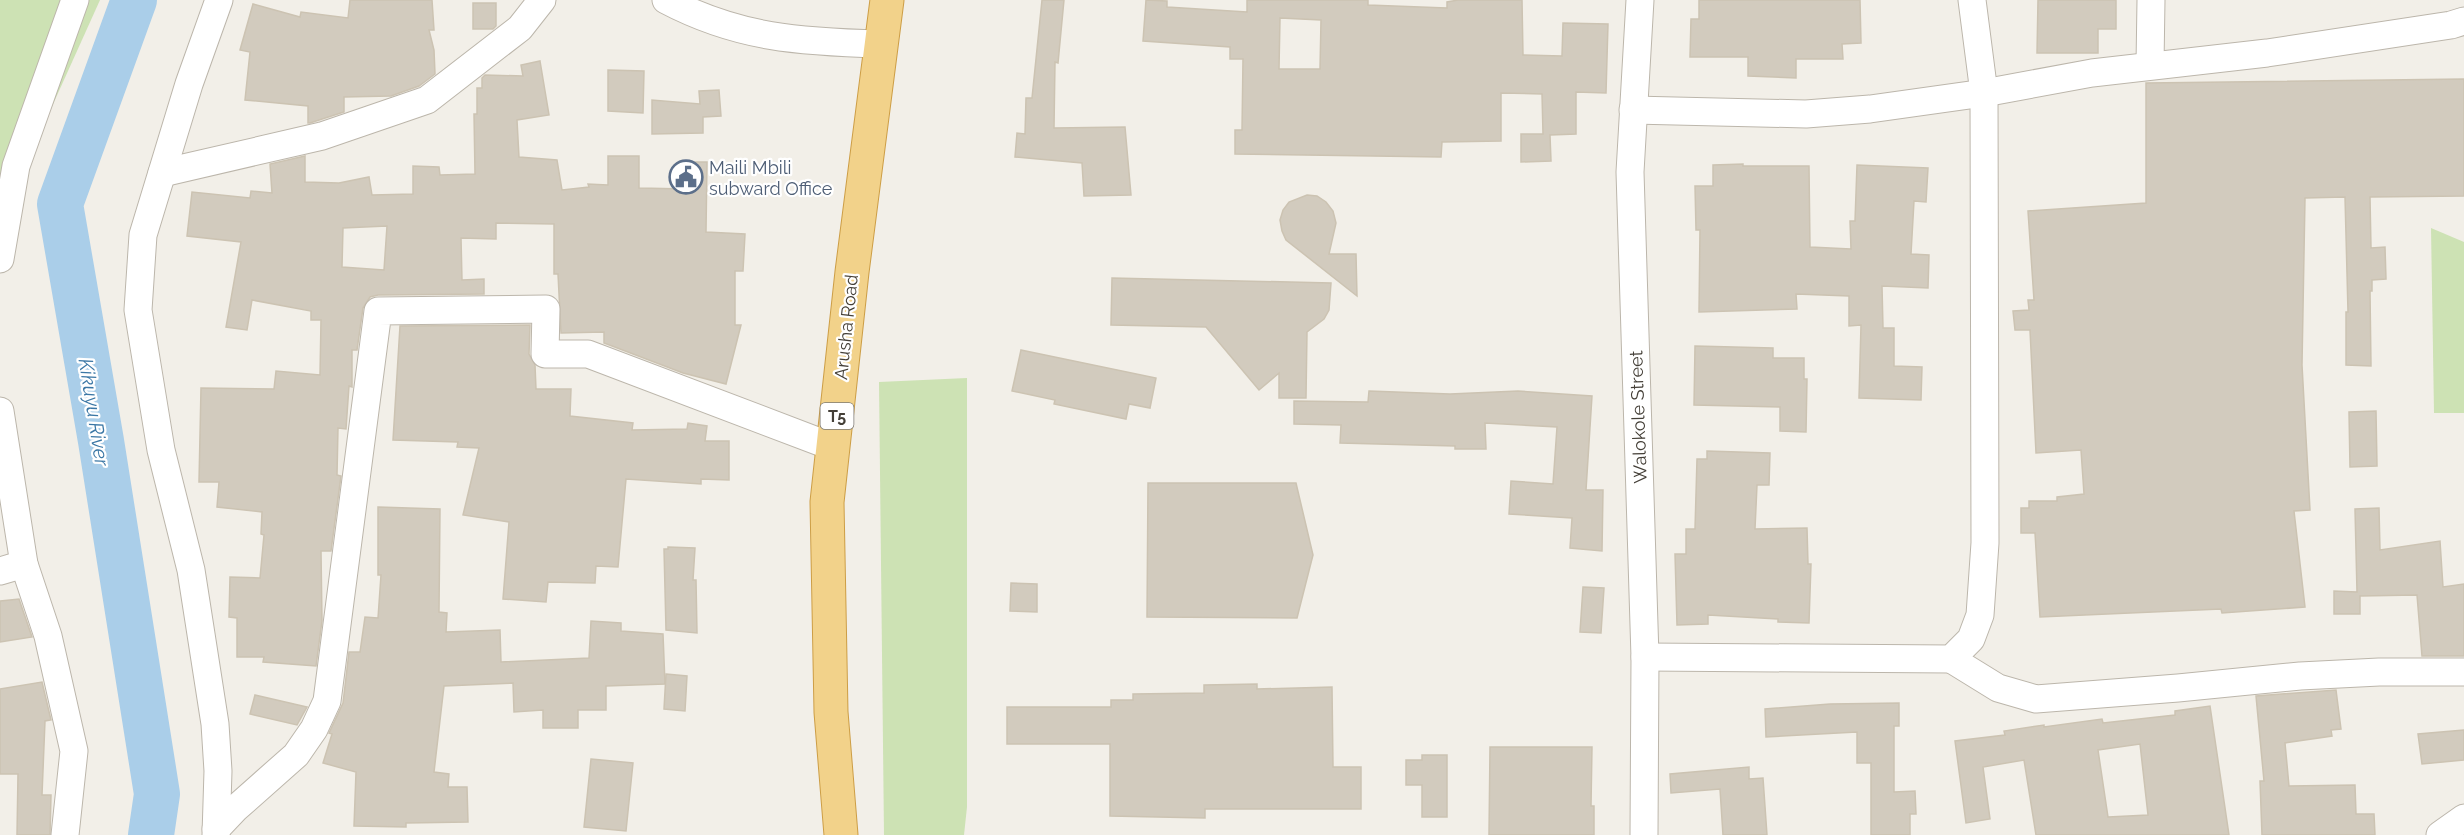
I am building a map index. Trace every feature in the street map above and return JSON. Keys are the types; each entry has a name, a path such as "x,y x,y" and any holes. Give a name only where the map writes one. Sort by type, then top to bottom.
{"highway":[{"name":"Arusha Road","path":"841,835 831,712 827,502 887,0"}],"street":[{"path":"0,259 8,166 75,0"},
{"path":"216,832 218,771 215,724 191,570 160,450 138,310 143,235 189,84 219,0"},
{"path":"162,173 322,136 427,100 520,28 543,0"},
{"path":"666,0 728,27 765,35 818,42 881,44"},
{"name":"Walokole Street","path":"1640,0 1630,172 1646,657 1644,835"},
{"path":"1951,659 1971,639 1980,615 1985,543 1984,93 1972,0"},
{"path":"2150,65 2151,0"},
{"path":"1633,110 1806,114 1870,109 1984,93 2092,73 2267,52 2451,25 2464,21"},
{"path":"216,832 235,809 296,755 314,729 327,701 378,311 546,309 545,354 588,354 833,447"},
{"path":"0,411 12,568 48,636 74,751 65,835"},
{"path":"1646,657 1951,659 1998,688 2036,699 2300,676 2379,672 2464,672"},
{"path":"2440,835 2464,818"}],"green space":[{"path":"0,0 100,0 22,173 0,174"},
{"path":"2431,228 2464,242 2464,413 2434,413"},
{"path":"967,378 967,807 964,835 884,835 879,382"}],"building":[{"path":"350,0 432,0 434,30 429,30 434,50 435,74 419,86 391,96 344,97 344,112 310,123 308,123 308,106 245,100 250,52 240,50 253,4 300,17 301,12 348,18"},
{"path":"1042,0 1064,0 1058,63 1055,62 1054,128 1125,127 1131,195 1084,196 1082,163 1015,157 1017,133 1025,134 1026,98 1032,98"},
{"path":"1146,0 1167,1 1167,7 1247,12 1247,0 1368,0 1368,5 1447,8 1447,2 1458,0 1522,0 1523,55 1562,56 1563,23 1608,24 1606,93 1576,92 1576,134 1550,135 1551,161 1521,162 1521,134 1543,134 1542,94 1501,93 1501,141 1442,142 1441,157 1235,154 1235,130 1242,130 1243,59 1230,59 1230,47 1143,41","holes":["1280,18 1321,20 1320,69 1279,69"]},
{"path":"1699,0 1860,0 1861,43 1842,44 1843,59 1796,59 1796,78 1748,76 1748,57 1690,57 1691,19 1699,19"},
{"path":"2038,0 2116,0 2116,29 2098,29 2098,53 2037,53"},
{"path":"473,3 496,3 496,26 493,29 473,29"},
{"path":"540,61 549,115 517,120 519,157 557,160 562,190 589,187 588,184 608,185 608,156 639,156 639,188 686,189 686,162 707,162 706,232 745,234 743,271 735,271 735,325 741,325 726,384 683,373 604,343 604,332 561,333 558,274 554,274 554,224 496,223 496,239 461,238 462,280 484,279 484,294 378,295 370,297 363,308 357,350 352,350 352,387 349,386 346,429 338,428 337,475 341,476 331,551 321,551 322,621 316,666 263,662 264,657 237,657 237,618 229,617 230,577 260,578 264,535 261,534 262,512 217,507 219,482 199,482 201,388 274,389 276,371 320,375 321,320 311,320 311,311 252,300 247,330 226,327 241,242 187,236 192,192 250,198 251,191 272,193 270,164 305,156 305,182 339,183 369,177 372,195 413,194 413,166 439,167 440,175 475,174 474,114 477,114 477,88 482,88 482,78 485,75 523,76 521,65","holes":["387,226 384,270 342,267 343,228"]},
{"path":"608,70 644,71 643,113 608,111"},
{"path":"2464,79 2464,196 2370,197 2371,248 2385,247 2386,279 2372,280 2372,291 2370,291 2371,366 2346,365 2346,312 2348,312 2345,197 2305,198 2302,365 2310,510 2294,511 2305,607 2222,613 2221,609 2040,617 2035,533 2021,533 2021,508 2029,508 2029,501 2057,501 2057,497 2084,494 2081,450 2036,453 2030,330 2015,330 2013,311 2029,310 2028,300 2034,300 2028,211 2146,203 2146,83"},
{"path":"719,90 721,116 703,117 703,133 652,134 652,100 700,104 699,91"},
{"path":"1743,164 1743,166 1809,166 1810,247 1851,249 1850,221 1855,221 1857,165 1928,168 1926,202 1914,201 1911,254 1929,255 1928,288 1882,286 1883,328 1894,328 1894,366 1922,367 1921,400 1859,398 1861,325 1849,326 1849,296 1796,294 1797,309 1699,312 1700,230 1696,230 1695,186 1713,186 1713,165"},
{"path":"1307,195 1317,196 1333,211 1336,223 1329,254 1356,254 1357,296 1286,240 1280,220 1283,210 1289,202"},
{"path":"1112,278 1331,283 1329,310 1324,319 1307,332 1306,398 1279,398 1279,373 1259,390 1206,327 1111,325"},
{"path":"530,325 529,354 535,365 536,389 571,389 570,416 633,423 632,430 687,429 688,423 707,426 705,441 729,441 729,480 701,479 701,484 626,479 618,567 596,566 595,583 548,582 546,602 503,599 509,522 463,515 479,448 457,447 458,442 393,440 400,326"},
{"path":"1695,346 1773,348 1773,358 1804,358 1804,379 1807,379 1806,432 1780,431 1780,407 1694,405"},
{"path":"1021,350 1156,378 1150,408 1129,404 1126,419 1054,404 1055,400 1012,391"},
{"path":"1369,391 1450,394 1518,391 1592,396 1586,490 1603,490 1602,551 1570,548 1572,518 1509,514 1511,481 1553,484 1557,427 1485,423 1486,449 1455,449 1455,446 1340,443 1341,425 1294,424 1294,401 1368,402"},
{"path":"2376,411 2377,466 2350,467 2349,412"},
{"path":"1707,451 1770,453 1769,485 1757,485 1755,529 1807,528 1808,564 1811,564 1809,623 1708,615 1708,624 1677,625 1675,554 1686,554 1686,529 1695,529 1697,459 1707,459"},
{"path":"1148,483 1296,483 1313,555 1297,618 1147,617"},
{"path":"378,507 440,509 439,612 447,613 446,632 500,630 501,662 589,658 591,621 621,623 621,631 663,634 665,684 606,686 606,710 578,710 578,728 543,728 543,710 514,712 513,683 444,686 434,772 449,774 448,787 467,787 468,822 406,823 406,827 354,826 356,772 323,763 332,734 329,733 343,703 349,652 360,652 365,617 378,618 381,575 378,575"},
{"path":"2379,508 2380,550 2440,541 2443,587 2464,584 2464,656 2422,656 2417,595 2360,596 2360,614 2334,614 2334,591 2357,592 2355,509"},
{"path":"668,547 695,548 693,580 696,580 697,633 666,630 664,549"},
{"path":"1011,583 1037,584 1037,612 1010,611"},
{"path":"1583,587 1604,588 1601,633 1580,632"},
{"path":"19,599 32,637 0,642 0,601"},
{"path":"666,674 687,676 685,711 664,709"},
{"path":"42,682 51,720 45,721 42,795 51,795 50,835 17,835 18,774 0,774 0,689"},
{"path":"1257,684 1257,689 1332,687 1333,767 1361,767 1361,809 1205,809 1205,818 1110,816 1110,744 1007,744 1007,707 1111,707 1111,700 1133,700 1133,694 1204,693 1204,685"},
{"path":"2336,690 2341,729 2331,730 2332,736 2285,743 2289,786 2355,785 2356,814 2374,814 2375,835 2262,835 2260,781 2264,781 2256,696"},
{"path":"255,695 307,707 297,725 250,714"},
{"path":"1899,703 1899,726 1894,726 1894,792 1915,791 1916,814 1910,814 1910,835 1871,835 1871,763 1857,763 1857,732 1766,737 1765,709 1830,704"},
{"path":"2210,706 2229,835 2036,835 2024,760 1983,767 1990,819 1966,823 1955,741 2005,735 2004,731 2044,725 2044,727 2102,719 2103,723 2175,715 2175,711","holes":["2140,744 2148,815 2108,817 2098,750"]},
{"path":"2464,730 2464,760 2422,764 2418,734"},
{"path":"1490,747 1592,747 1591,806 1594,806 1594,835 1489,835"},
{"path":"1422,755 1447,755 1447,817 1422,817 1422,785 1406,785 1406,760 1422,760"},
{"path":"591,759 633,763 626,831 584,827"},
{"path":"1749,767 1749,779 1763,778 1767,835 1723,835 1720,789 1671,793 1670,774"}],"waterway":[{"name":"Kikuyu River","path":"134,0 60,204 101,441 157,794 151,835"}],"place":[{"name":"Maili Mbili subward Office","path":"686,177"}]}
